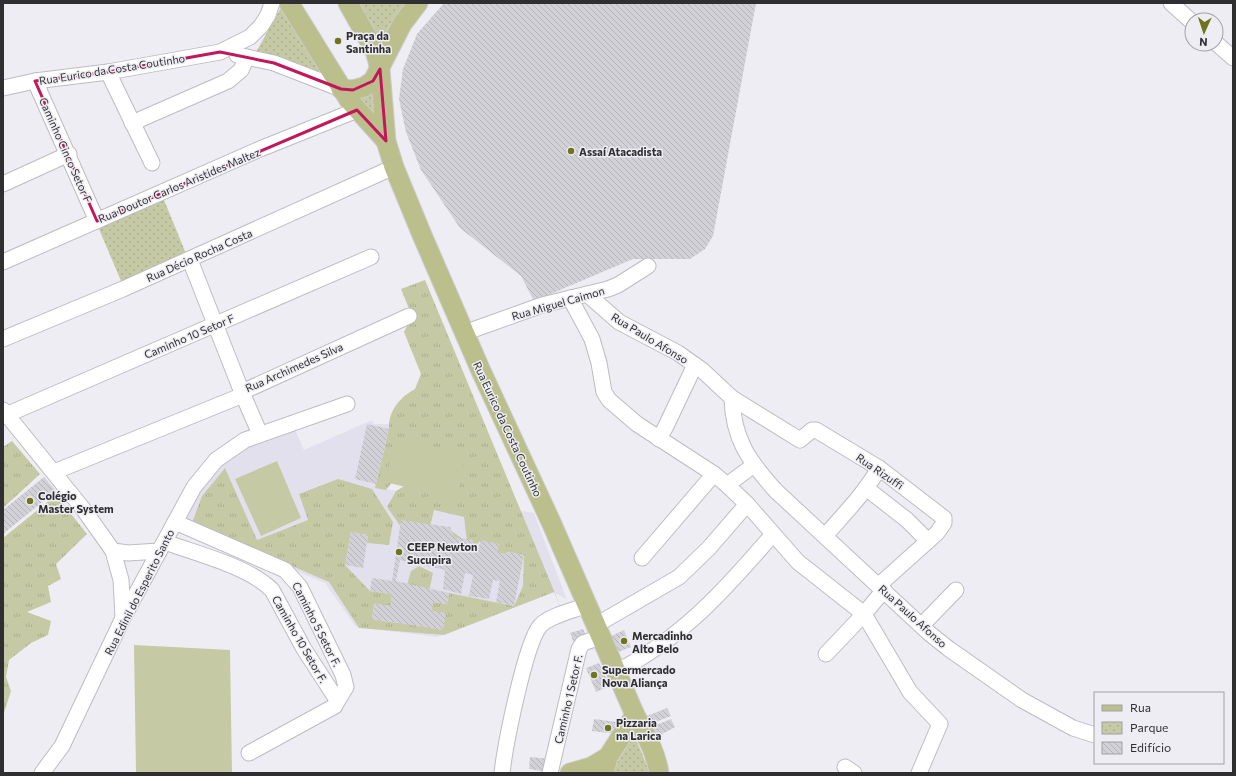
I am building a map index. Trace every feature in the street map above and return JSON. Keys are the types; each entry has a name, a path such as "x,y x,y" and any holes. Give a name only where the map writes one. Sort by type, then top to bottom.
{"main road":[{"path":"289,3 341,88 353,90 364,87 373,81 380,70 402,24 418,3"},
{"name":"Rua Eurico da Costa Coutinho","path":"348,3 375,50 380,70 386,141 394,167 464,333 587,606 634,716 649,744 659,773"},
{"name":"Rua Eurico da Costa Coutinho","path":"341,88 357,110 386,141"},
{"path":"570,773 591,767 606,765 634,716"}],"street":[{"name":"Rua Eurico da Costa Coutinho","path":"3,88 36,81 108,72 220,52 254,34 265,20 272,3"},
{"path":"1171,3 1184,15"},
{"path":"1224,50 1233,58"},
{"name":"Rua Eurico da Costa Coutinho","path":"220,52 274,63 341,88"},
{"path":"132,123 228,81 241,70 247,57"},
{"path":"108,72 152,163"},
{"name":"Caminho Cinco Setor F","path":"36,81 97,220"},
{"name":"Rua Doutor Carlos Aristides Maltez","path":"3,262 260,149 357,110"},
{"path":"3,184 69,154"},
{"name":"Rua Décio Rocha Costa","path":"3,339 123,290 394,167"},
{"name":"Caminho 10 Setor F","path":"5,413 371,257"},
{"name":"Rua Archimedes Silva","path":"190,260 242,393"},
{"name":"Rua Miguel Caimon","path":"464,333 542,305 618,285 648,266"},
{"name":"Rua Paulo Afonso","path":"587,294 619,322 678,353 695,365 732,398 735,427 754,465 776,491 882,587 929,633 959,657 1022,700 1073,728 1094,735"},
{"path":"570,298 592,339 599,362 604,392 609,400 659,439 714,474 747,504 798,562 864,614 910,692 928,713 939,722 936,734 919,773"},
{"name":"Rua Archimedes Silva","path":"54,472 242,393 410,316"},
{"path":"659,439 695,365"},
{"path":"242,393 260,434"},
{"name":"Rua Rizuffi","path":"732,398 802,440 812,430 816,430 879,468 944,518 945,521 943,526 882,587 864,614 826,654"},
{"name":"Rua Edinil do Esperito Santo","path":"42,773 62,746 123,618 194,487 212,465 244,440 347,404"},
{"path":"5,413 84,510 113,551 121,580 123,618"},
{"path":"727,485 754,465"},
{"path":"825,536 866,488 879,468"},
{"path":"642,558 714,474"},
{"path":"866,488 907,520 928,541"},
{"name":"Caminho 1 Setor F.","path":"550,773 579,649 583,643 641,600 679,577 709,548 747,504"},
{"name":"Caminho 5 Setor F.","path":"175,522 285,570 292,577 300,587 342,675 346,687 337,702"},
{"path":"616,672 658,648 691,622 726,588 773,534"},
{"path":"113,551 128,553 162,547"},
{"name":"Caminho 10 Setor F.","path":"162,547 248,573 272,590 304,649 336,697 337,702"},
{"path":"922,625 956,590"},
{"path":"502,773 504,756 527,658 539,627 546,621 587,606"},
{"path":"249,752 336,706 337,702"}],"highlighted area":[{"path":"220,52 274,63 341,89 353,90 373,81 380,69 386,141 357,110 97,221 35,81 108,72"}],"shaded area":[{"name":"CEEP Newton Sucupira","path":"372,420 374,424 395,424 380,488 534,513 567,600 554,592 437,637 356,627 325,583 182,524 199,488 221,463 261,434 292,423 304,450"}],"green space":[{"path":"354,3 409,3 380,48"},
{"path":"283,4 324,73 256,52"},
{"path":"375,89 375,115 354,95"},
{"path":"162,195 189,261 124,288 96,222"},
{"path":"425,280 562,610 554,592 444,635 359,628 329,582 192,523 202,496 225,468 257,540 308,520 299,494 338,479 372,489 393,522 389,545 367,543 368,535 351,532 345,565 370,591 392,594 391,606 374,604 372,619 396,623 411,571 419,566 433,573 427,601 447,604 449,593 514,606 523,586 524,555 508,552 501,557 497,552 498,544 480,541 451,570 450,530 467,542 464,517 434,510 430,527 401,527 387,507 396,491 409,483 398,475 386,490 375,488 389,429 389,422 393,411 404,396 415,389 421,374 404,332 412,316 401,289"},
{"path":"396,439 466,456 456,499 385,482"},
{"path":"12,441 40,474 3,508 3,447"},
{"path":"277,461 301,518 261,536 235,479"},
{"path":"56,495 87,534 56,564 61,579 48,586 51,602 27,612 51,621 48,635 31,643 9,660 6,677 11,691 3,716 3,538"},
{"path":"134,645 230,650 232,773 136,773"},
{"path":"634,734 650,773 611,773"}],"building":[{"name":"Assaí Atacadista","path":"444,3 756,3 713,236 705,249 690,259 633,259 534,301 521,276 460,228 421,170 406,132 399,99 403,69 417,34"},
{"path":"367,424 389,429 376,484 355,479"},
{"name":"Colégio Master System","path":"44,477 56,491 3,534 3,510"},
{"path":"401,520 450,527 454,537 473,540 472,547 479,548 480,540 499,544 497,552 506,554 508,552 524,555 514,606 496,602 500,581 493,580 489,599 469,596 473,575 465,573 461,594 443,589 445,570 400,560 396,581 449,593 447,604 433,602 432,611 446,613 443,630 372,619 374,604 391,606 392,594 370,591 372,578 392,581"},
{"path":"351,532 368,535 363,568 345,565"},
{"path":"583,629 587,638 574,643 570,633"},
{"path":"624,630 631,647 616,653 609,637"},
{"path":"599,663 610,686 596,692 586,668"},
{"path":"667,708 671,716 651,724 647,716"},
{"path":"594,719 617,722 616,734 592,731"},
{"path":"671,719 675,727 657,737 651,727"},
{"path":"530,757 550,759 549,772 529,769"}],"place":[{"name":"Praça da Santinha","path":"338,41"},
{"name":"Assaí Atacadista","path":"571,151"},
{"name":"Colégio Master System","path":"30,501"},
{"name":"CEEP Newton Sucupira","path":"399,552"},
{"name":"Mercadinho Alto Belo","path":"624,641"},
{"name":"Supermercado Nova Aliança","path":"594,675"},
{"name":"Pizzaria na Larica","path":"608,728"}]}
